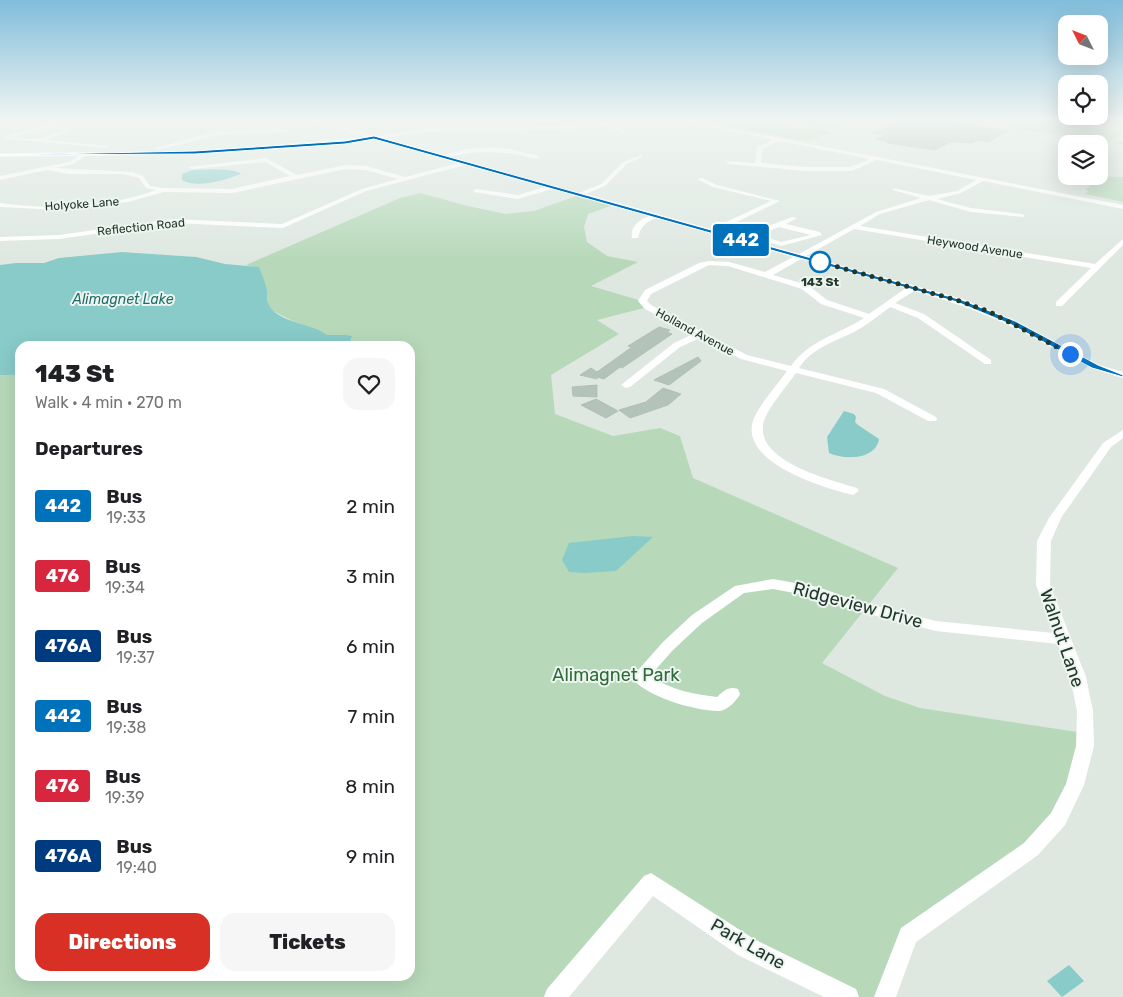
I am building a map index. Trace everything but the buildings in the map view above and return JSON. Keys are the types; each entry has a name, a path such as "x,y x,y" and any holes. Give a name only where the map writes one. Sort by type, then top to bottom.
{"street":[{"path":"0,178 54,167"},
{"path":"123,173 132,167"},
{"path":"192,167 197,167"},
{"path":"278,167 296,176"},
{"path":"47,168 62,172 123,173 141,178 148,187 163,190 232,191 296,176 354,167 366,168 404,179 451,167"},
{"path":"477,167 800,256 990,312 1095,367 1123,375"},
{"path":"579,195 603,185 621,167"},
{"path":"782,167 805,169 852,169 858,167"},
{"path":"920,167 1123,207"},
{"name":"Reflection Road","path":"0,239 59,236 172,221 283,226 364,190 404,179"},
{"path":"700,179 715,186 777,201 711,232"},
{"path":"766,275 891,208 959,192 983,179"},
{"path":"476,191 518,197 551,187"},
{"path":"895,189 971,210 1022,216"},
{"name":"Holyoke Lane","path":"0,205 58,207 94,205 147,196 163,190"},
{"path":"634,236 636,226 656,216"},
{"path":"794,218 754,236 781,244 818,235"},
{"path":"778,224 832,238"},
{"name":"Heywood Avenue","path":"853,227 1097,267"},
{"path":"1059,304 1123,241"},
{"name":"Holland Avenue","path":"871,317 824,302 805,287 728,264 709,263 648,292 642,301 648,307 744,357 880,391 932,419"},
{"path":"853,491 807,476 787,467 769,453 758,438 759,419 800,358 813,348 853,329 912,288"},
{"path":"889,304 921,316 988,362"},
{"path":"626,385 677,344 699,334"},
{"name":"Walnut Lane","path":"885,997 908,935 1031,849 1058,818 1075,785 1085,746 1085,711 1078,677 1043,585 1044,541 1055,518 1107,445 1123,433"},
{"name":"Ridgeview Drive","path":"732,694 720,704 697,701 660,691 640,677 668,646 697,619 740,589 773,584 818,592 857,606 936,626 1062,639"},
{"name":"Park Lane","path":"555,997 651,883 746,947 848,997"}],"green space":[{"path":"1108,176 1123,177 1123,202 1085,194 1089,191 1085,190 1091,185 1108,185"},
{"name":"Alimagnet Park","path":"420,193 506,214 534,211 579,195 613,205 588,214 584,227 587,242 607,256 638,262 591,286 642,301 648,307 597,320 619,334 551,375 555,414 613,436 660,428 680,436 693,478 898,568 822,663 885,696 920,708 1084,733 1058,819 908,935 885,997 848,997 651,883 555,997 0,997 0,375 15,375 15,981 415,981 415,341 350,341 351,336 327,335 293,321 273,311 268,304 267,290 259,268 246,265 400,198"}],"water":[{"path":"192,170 231,170 241,174 203,184 188,183 182,180 182,174"},
{"name":"Alimagnet Lake","path":"122,252 196,257 225,264 259,267 267,290 268,303 273,311 280,316 327,335 352,336 350,341 15,341 15,375 0,375 0,265 44,263 59,258"},
{"path":"844,411 854,414 856,417 855,422 858,425 879,439 877,446 866,455 843,457 829,453 827,437"},
{"path":"633,536 653,537 616,571 569,572 562,560 569,543"},
{"path":"1069,965 1084,981 1062,997 1047,981"}],"bus line":[{"name":"442","path":"477,167 960,301 990,312 1095,367 1123,375"}],"place":[{"name":"143 St","path":"820,262"}],"route":[{"path":"820,262 960,301 990,312 1070,354"}]}
